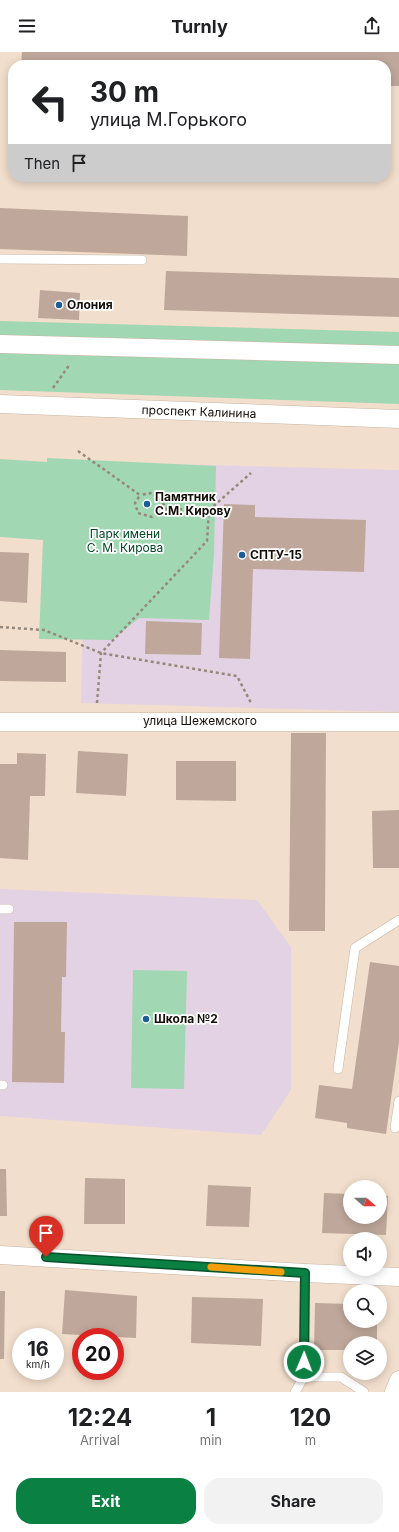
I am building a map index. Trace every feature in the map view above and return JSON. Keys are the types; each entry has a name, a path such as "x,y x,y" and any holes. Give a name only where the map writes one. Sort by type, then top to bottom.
{"street":[{"path":"0,344 399,355"},
{"name":"проспект Калинина","path":"0,404 399,419"},
{"name":"улица Шежемского","path":"0,722 399,722"},
{"path":"0,1255 399,1277"},
{"path":"394,1392 399,1380"}],"lane":[{"path":"0,259 142,260"},
{"path":"338,1069 355,948 399,920"},
{"path":"395,1128 399,1101"},
{"path":"295,1392 304,1377 305,1273"},
{"path":"304,1377 341,1377 364,1392"}],"path":[{"path":"39,406 83,346"},
{"path":"78,451 140,495 152,493 159,498 166,509"},
{"path":"140,495 135,504 138,513 152,517 166,509 209,510 251,473"},
{"path":"96,721 101,653 207,541 209,510"},
{"path":"0,627 44,630 101,653 237,676 260,721"}],"shaded area":[{"name":"СПТУ-15","path":"87,462 399,470 399,712 81,703"},
{"name":"Школа №2","path":"0,889 257,900 291,947 291,1090 261,1135 0,1116"}],"green space":[{"path":"0,321 399,332 399,404 0,390"},
{"name":"Парк имени С. М. Кирова","path":"47,458 216,466 214,553 209,620 139,618 112,640 39,639 43,540 0,537 0,459 47,462"},
{"path":"133,970 187,971 184,1089 131,1088"}],"building":[{"path":"22,52 399,52 399,86 391,86 391,60 21,60"},
{"path":"0,208 188,216 187,256 0,249"},
{"path":"166,271 399,278 399,317 164,310"},
{"name":"Олония","path":"40,290 80,293 79,320 38,318"},
{"path":"224,504 255,505 255,517 366,520 364,572 253,569 250,659 219,658"},
{"path":"0,552 29,553 27,603 0,601"},
{"path":"146,621 202,623 201,655 145,654"},
{"path":"0,650 66,652 66,682 0,681"},
{"path":"291,733 326,733 325,931 289,931"},
{"path":"78,751 128,754 126,796 76,793"},
{"path":"17,753 46,754 45,796 30,796 28,860 0,858 0,764 17,764"},
{"path":"176,761 236,761 236,801 176,800"},
{"path":"399,810 399,868 373,868 372,811"},
{"path":"14,922 67,922 66,977 62,977 61,1032 65,1032 64,1083 12,1082"},
{"path":"370,962 399,966 399,1042 386,1134 347,1128 347,1123 315,1118 319,1085 352,1089"},
{"path":"0,1169 6,1169 7,1216 0,1216"},
{"path":"85,1178 125,1179 125,1224 84,1224"},
{"path":"208,1185 251,1187 249,1227 206,1226"},
{"path":"324,1193 343,1194 343,1224 387,1224 386,1232 322,1233"},
{"path":"65,1290 137,1296 136,1338 124,1337 124,1328 72,1328 72,1335 64,1334 64,1328 62,1328"},
{"path":"0,1291 5,1291 4,1359 0,1359"},
{"path":"192,1297 263,1299 261,1346 191,1343"},
{"path":"315,1303 343,1304 343,1328 377,1328 377,1336 343,1336 343,1350 314,1350"}],"slow traffic":[{"path":"211,1267 281,1272"}],"place":[{"name":"Олония","path":"59,305"},
{"name":"Памятник С.М. Кирову","path":"147,504"},
{"name":"СПТУ-15","path":"242,555"},
{"name":"Школа №2","path":"146,1019"}],"route":[{"path":"46,1257 305,1273 304,1362"}]}
